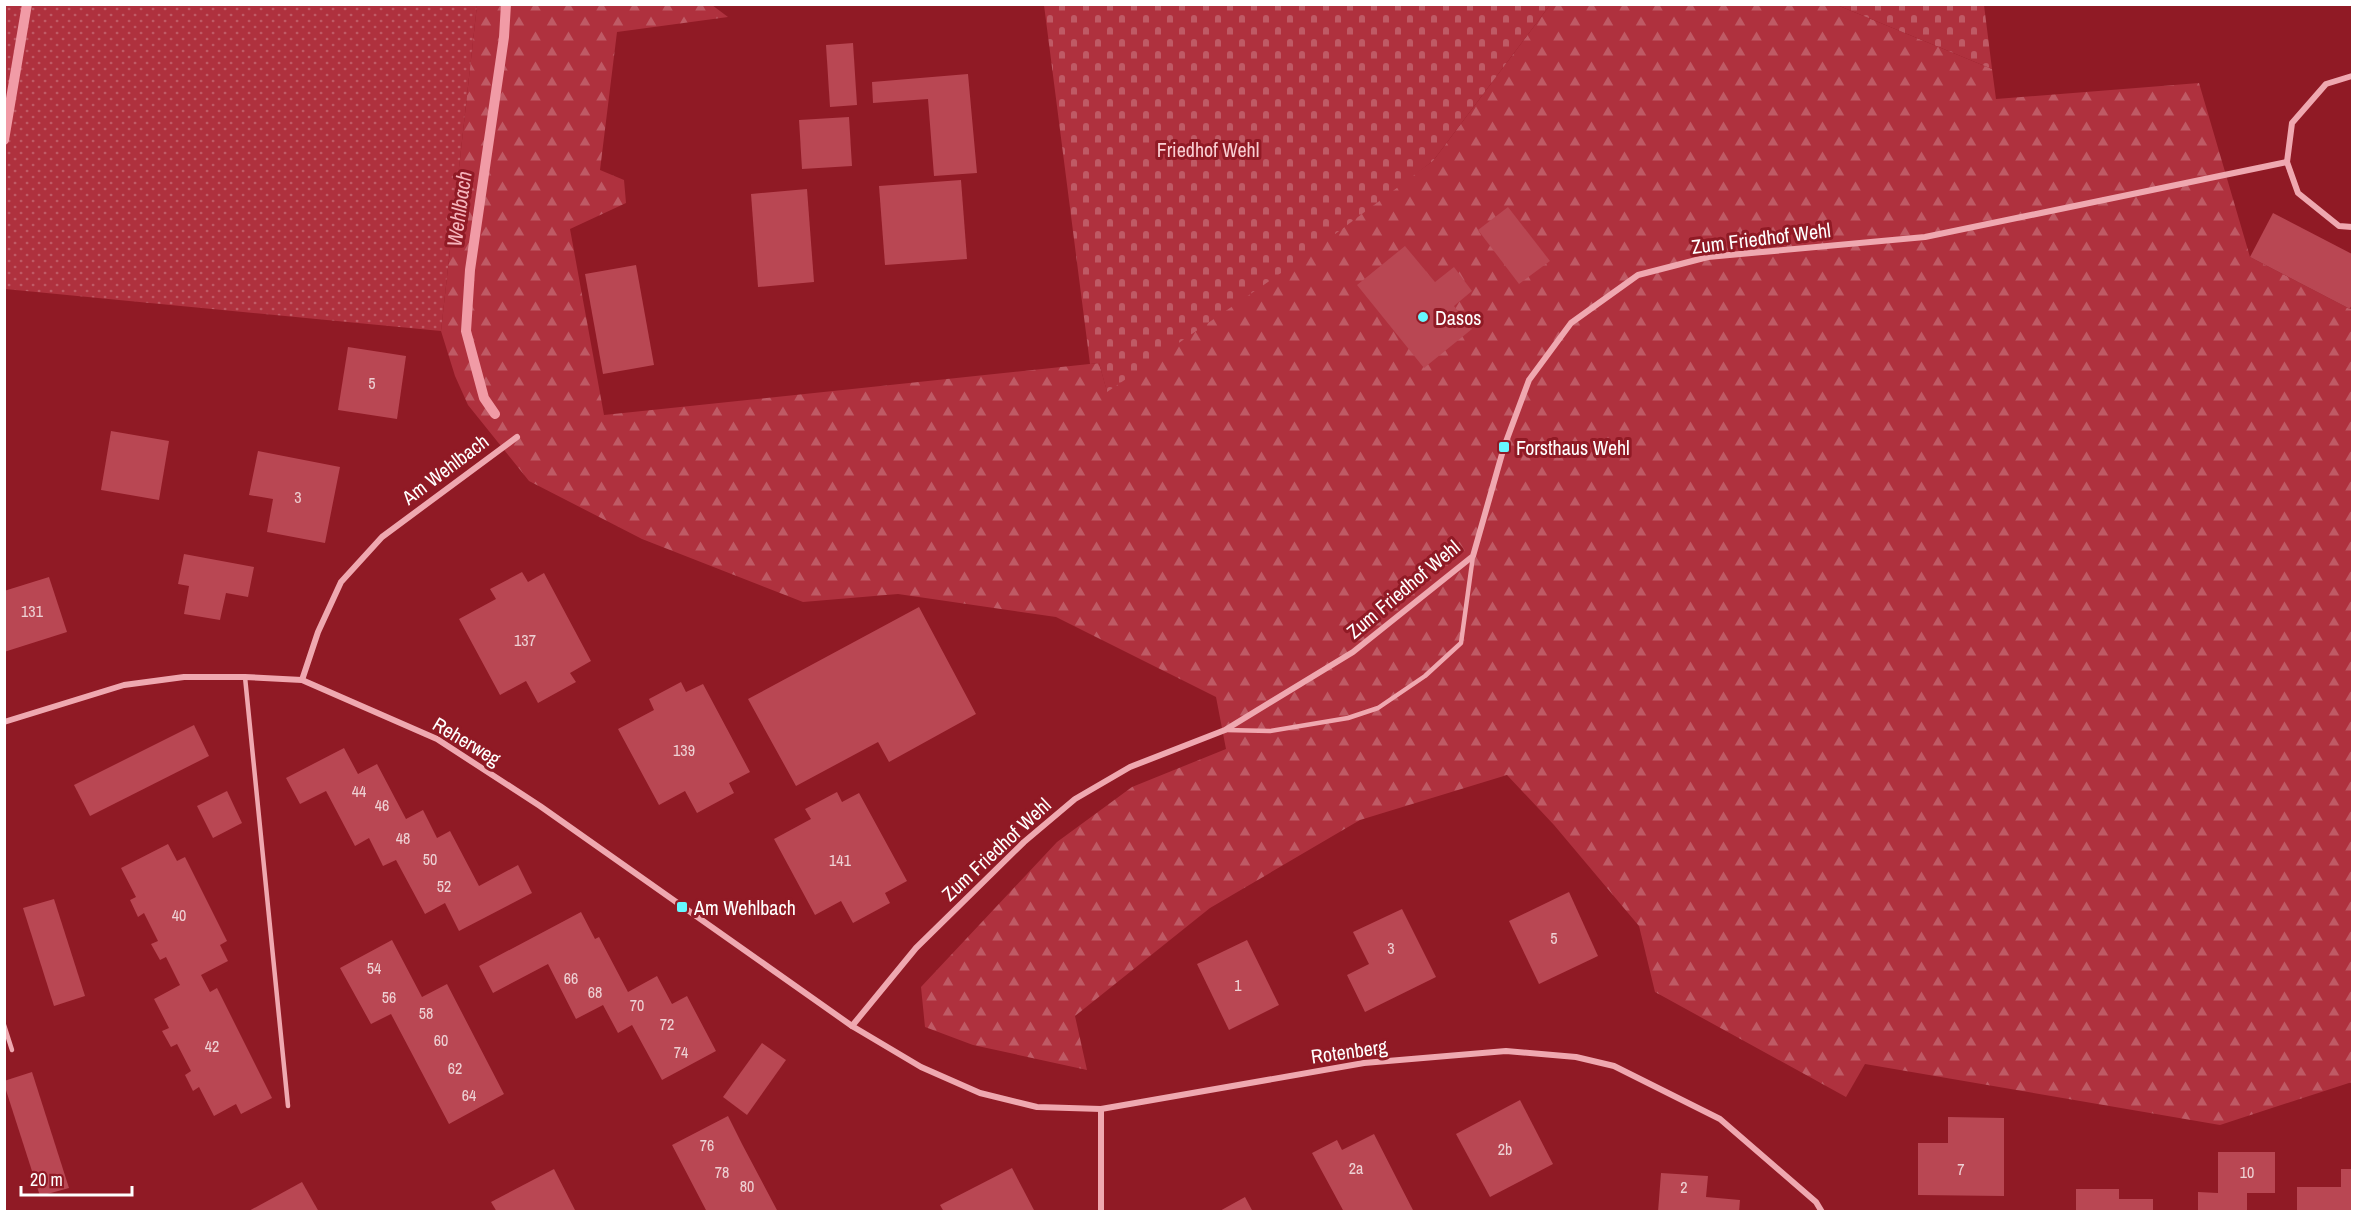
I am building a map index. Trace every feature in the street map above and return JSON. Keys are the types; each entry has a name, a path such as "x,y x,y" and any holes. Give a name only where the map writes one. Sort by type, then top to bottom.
{"street":[{"path":"2352,76 2326,84 2292,123 2287,162 2298,194 2338,226 2352,227"},
{"name":"Zum Friedhof Wehl","path":"852,1026 916,948 1024,842 1075,799 1130,767 1225,730 1353,652 1473,556 1504,447 1529,380 1571,323 1638,275 1708,257 1925,237 2287,162"},
{"name":"Am Wehlbach","path":"302,681 318,632 341,582 382,537 517,436"},
{"name":"Reherweg","path":"4,722 124,685 184,677 245,677 302,681 437,739 540,806 852,1026"},
{"name":"Rotenberg","path":"852,1026 921,1067 980,1093 1037,1107 1101,1109 1364,1063 1506,1051 1576,1057 1614,1066 1720,1119 1816,1202 1822,1212"},
{"path":"1101,1109 1101,1212"}],"lane":[{"path":"1225,730 1270,731 1348,718 1378,708 1425,676 1461,643 1473,556"},
{"path":"245,677 288,1106"},
{"path":"4,1025 12,1050"}],"green space":[{"name":"Friedhof Wehl","path":"1044,4 1550,5 1433,161 1303,258 1107,392 1099,363 1090,364"},
{"path":"4,5 477,5 441,331 5,289"},
{"path":"477,5 712,5 728,17 617,32 600,170 624,180 626,203 570,229 604,415 1099,363 1107,391 1433,161 1550,5 1837,5 1992,69 1996,99 2199,83 2250,257 2352,308 2352,1082 2220,1125 1865,1064 1846,1097 1655,992 1639,926 1554,825 1507,775 1360,820 1210,908 1075,1016 1087,1070 973,1045 925,1027 921,987 1057,842 1132,787 1226,749 1216,697 1056,617 898,594 803,602 642,539 529,481 468,405 455,376 441,331"},
{"path":"1837,5 1984,5 1992,69"}],"building":[{"path":"853,43 857,105 830,107 826,45"},
{"path":"968,74 977,173 934,176 928,99 873,103 872,82"},
{"path":"849,117 852,166 802,169 799,120"},
{"path":"961,180 967,259 885,265 879,186"},
{"path":"807,189 814,282 758,287 751,194"},
{"path":"1508,207 1550,261 1519,284 1478,230"},
{"path":"2273,213 2352,254 2352,304 2350,309 2250,257"},
{"name":"Dasos","path":"1405,246 1435,282 1454,267 1472,291 1454,306 1472,329 1424,368 1357,285"},
{"path":"636,265 654,365 603,374 585,274"},
{"path":"348,347 406,356 397,419 338,410"},
{"path":"111,431 169,441 159,500 101,490"},
{"path":"258,451 340,467 325,543 267,532 273,499 249,495"},
{"path":"184,554 254,567 248,597 226,593 220,620 184,614 189,586 178,584"},
{"path":"522,572 528,582 544,573 591,661 570,673 576,682 538,703 526,681 500,695 459,619 496,599 490,589"},
{"path":"49,577 67,632 4,652 4,591"},
{"path":"919,607 976,714 889,762 878,742 796,786 748,699"},
{"path":"681,682 686,692 703,684 750,772 729,783 734,793 697,813 685,791 659,805 618,729 654,710 649,699"},
{"path":"194,725 209,756 90,816 74,785"},
{"path":"344,748 358,774 377,764 406,819 423,810 437,838 450,831 479,886 518,865 532,893 459,931 445,903 425,914 396,860 383,866 369,838 355,846 326,791 300,804 286,778"},
{"path":"227,791 242,823 213,838 197,806"},
{"path":"837,792 842,802 859,793 907,881 885,893 890,903 853,923 841,901 815,915 774,839 811,819 805,809"},
{"path":"168,844 177,861 185,857 227,941 220,945 228,961 201,975 210,992 217,988 272,1098 241,1114 236,1104 214,1116 199,1087 193,1091 185,1075 191,1071 177,1044 171,1047 162,1031 169,1028 154,999 180,985 166,957 160,960 151,944 158,941 144,913 138,917 130,900 136,897 121,868"},
{"path":"1569,892 1598,956 1539,984 1509,921"},
{"path":"54,899 85,996 54,1006 23,908"},
{"path":"1402,909 1436,977 1365,1012 1347,975 1369,964 1353,932"},
{"path":"581,912 595,939 599,937 628,992 657,976 672,1004 687,996 716,1051 662,1080 632,1025 618,1033 603,1005 576,1019 548,964 493,993 479,966"},
{"path":"392,940 422,997 447,984 504,1094 449,1124 391,1014 371,1024 340,968"},
{"path":"1247,940 1279,1005 1229,1030 1197,964"},
{"path":"762,1043 786,1060 747,1115 723,1097"},
{"path":"32,1072 69,1188 40,1196 4,1084 4,1081"},
{"path":"1520,1100 1553,1164 1490,1197 1456,1134"},
{"path":"728,1116 778,1212 707,1212 672,1145"},
{"path":"1948,1117 2004,1118 2004,1196 1918,1195 1918,1143 1948,1143"},
{"path":"1374,1134 1414,1212 1344,1212 1312,1153 1337,1140 1342,1150"},
{"path":"2218,1152 2275,1152 2275,1193 2247,1193 2247,1212 2198,1212 2198,1192 2218,1193"},
{"path":"1012,1168 1035,1212 944,1212 940,1205"},
{"path":"554,1169 576,1212 497,1212 491,1202"},
{"path":"2341,1169 2352,1169 2352,1212 2297,1212 2297,1187 2341,1187"},
{"path":"1661,1173 1708,1176 1706,1197 1740,1200 1739,1212 1658,1212"},
{"path":"302,1182 319,1212 247,1212"},
{"path":"2076,1189 2119,1189 2119,1199 2153,1199 2153,1212 2076,1212"},
{"path":"1245,1197 1253,1212 1218,1212"}],"waterway":[{"path":"4,140 27,4"},
{"name":"Wehlbach","path":"495,414 484,398 466,331 470,270 504,37 506,4"}],"place":[{"name":"Dasos","path":"1423,317"},
{"name":"Forsthaus Wehl","path":"1504,447"},
{"name":"Am Wehlbach","path":"682,907"}]}
